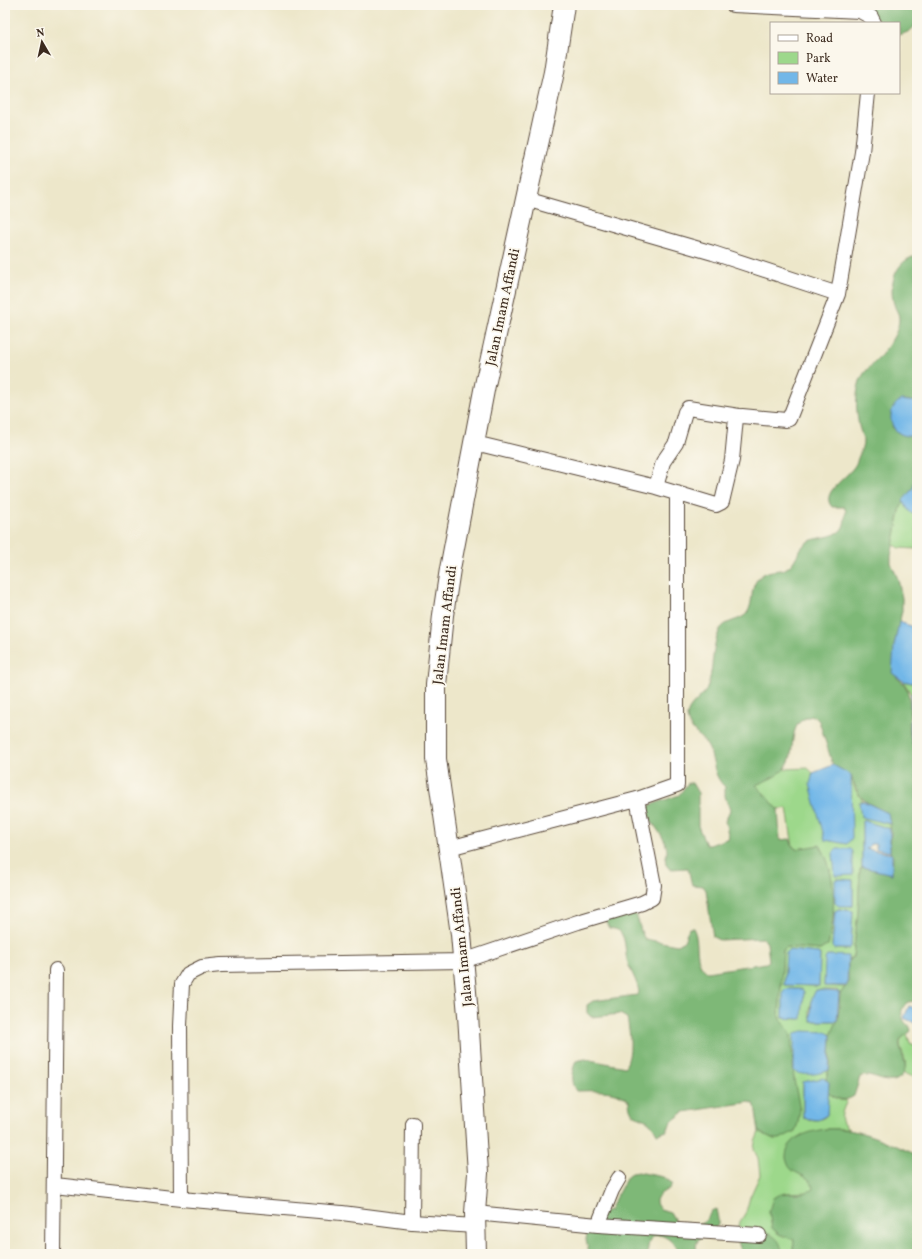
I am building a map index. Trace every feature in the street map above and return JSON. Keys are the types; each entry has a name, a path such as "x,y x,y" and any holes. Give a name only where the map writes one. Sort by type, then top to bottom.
{"street":[{"name":"Jalan Imam Affandi","path":"476,1254 475,1219 478,1173 463,961 436,758 436,685 443,615 485,385 554,72 564,5"},
{"path":"733,5 860,11 871,17 874,22"},
{"path":"656,487 663,462 676,443 685,412 688,408 738,416 789,419 838,294 862,152 868,94"},
{"path":"526,199 714,253 838,294"},
{"path":"475,443 656,487 716,505 722,502 732,460 736,418 738,416"},
{"path":"449,848 637,799 674,787 678,783 677,494"},
{"path":"181,1199 180,1026 182,984 188,974 202,967 221,965 463,961 578,922 642,903 652,898 654,885 637,799"},
{"path":"53,1254 55,1185 56,970"},
{"path":"412,1222 413,1124"},
{"path":"598,1225 612,1190 619,1178"},
{"path":"55,1185 181,1199 342,1213 412,1222 475,1219 759,1235"}],"green space":[{"path":"861,5 917,5 915,25 910,31 900,35 900,22 880,22"},
{"path":"917,256 917,402 906,400 892,427 903,435 916,436 917,474 913,488 901,506 891,556 891,563 898,579 902,598 902,611 894,646 897,678 904,685 908,693 910,704 910,735 912,744 917,750 917,1001 908,1002 902,1011 904,1022 910,1027 911,1031 901,1039 900,1043 905,1069 903,1074 894,1081 885,1081 866,1076 860,1077 854,1096 844,1100 828,1093 829,1083 826,1079 830,1067 831,1035 838,1019 840,994 848,983 848,961 853,957 858,912 860,870 862,867 892,874 893,856 890,852 891,831 888,813 864,800 857,791 851,775 833,765 819,721 815,717 810,716 797,725 790,759 785,768 776,776 756,785 778,809 780,840 790,839 793,847 796,849 820,845 830,868 832,881 833,921 828,945 820,950 787,947 783,950 779,1017 791,1035 794,1080 800,1109 798,1123 795,1131 780,1139 774,1139 759,1132 755,1105 750,1102 684,1112 671,1122 667,1131 657,1134 650,1123 633,1114 629,1101 624,1097 604,1091 576,1091 572,1084 572,1072 576,1061 585,1059 625,1067 628,1062 630,1036 627,1018 620,1014 591,1017 587,1013 587,1005 593,1001 637,995 639,992 637,983 627,960 625,944 621,933 618,930 609,928 606,918 634,912 645,939 677,945 684,941 689,928 693,928 698,957 702,968 707,972 766,963 769,961 767,943 763,938 719,940 713,937 706,890 703,886 692,885 688,868 670,869 666,865 666,846 664,840 650,818 648,806 679,795 688,783 692,783 698,793 698,826 706,845 729,838 725,821 730,810 725,796 725,787 716,774 707,745 693,730 688,722 687,717 689,709 706,690 709,683 715,643 721,628 727,623 741,618 747,613 751,603 753,588 758,579 767,572 789,567 800,549 806,543 815,539 830,536 842,529 846,511 844,507 832,507 829,501 829,495 854,467 862,446 863,439 859,426 857,409 858,387 863,374 877,360 892,340 899,322 899,316 892,297 895,274 904,262"},
{"path":"903,500 910,512 917,515 917,549 899,548 893,544"},
{"path":"903,681 917,684 917,691 911,694"},
{"path":"808,768 813,773 811,775 851,798 851,775 855,789 863,801 861,801 887,824 890,824 890,829 862,820 862,867 860,870 858,912 853,957 848,961 848,958 829,955 826,957 824,986 845,987 840,994 837,990 816,990 813,997 810,1014 812,1021 837,1021 835,1030 831,1035 829,1033 825,1072 829,1070 826,1079 803,1082 803,1118 816,1120 827,1115 828,1093 840,1100 847,1101 842,1112 842,1120 845,1126 849,1129 826,1129 799,1174 809,1179 814,1189 809,1192 784,1193 769,1211 772,1228 779,1234 794,1240 793,1254 782,1254 782,1252 748,1230 739,1228 738,1225 746,1212 750,1197 760,1175 758,1158 754,1150 759,1132 774,1139 795,1131 798,1118 798,1105 788,1029 782,1024 779,1017 783,950 787,947 820,950 828,945 833,921 833,894 830,869 820,846 796,849 793,847 787,808 778,809 755,785 784,769","holes":["835,880 853,880 853,906 851,907","839,909 853,911 851,947 849,949 834,949 832,944 835,911","790,950 820,954 819,986 784,985 786,953","801,989 804,992 800,1019 783,1018 784,990"]},
{"path":"907,1034 910,1043 917,1046 917,1078 903,1073 905,1062 900,1043 902,1038"},
{"path":"826,1129 850,1130 873,1136 917,1155 917,1254 793,1254 794,1240 779,1234 772,1228 769,1211 773,1198 783,1194 809,1192 813,1189 812,1184 808,1179 794,1172 788,1165 786,1158 790,1145 800,1136 813,1131"},
{"path":"638,1172 663,1177 672,1183 670,1188 656,1199 656,1202 660,1209 670,1212 677,1224 698,1225 705,1221 711,1211 716,1209 718,1225 699,1239 696,1247 697,1254 681,1254 668,1239 659,1235 650,1240 647,1254 589,1254 586,1240 589,1221 594,1216 609,1210 627,1177 632,1173"},
{"path":"748,1230 760,1231 771,1235 779,1242 782,1254 742,1254 737,1238"}],"water":[{"path":"901,400 917,402 916,436 907,436 894,429 891,416 892,410"},
{"path":"915,479 917,479 917,515 910,512 903,500 913,488"},
{"path":"899,622 917,628 917,684 903,681 892,673 894,646"},
{"path":"917,691 917,715 911,714 911,694"},
{"path":"917,719 917,750 914,747 912,740 911,720"},
{"path":"833,765 851,775 852,838 847,844 825,840 810,784 813,773"},
{"path":"863,801 888,813 890,824 861,817 859,802"},
{"path":"862,820 890,829 890,852 876,849 876,844 870,844 869,848 866,849 892,854 892,874 862,867"},
{"path":"837,849 851,849 853,851 853,875 835,876 833,853"},
{"path":"835,880 853,880 853,906 839,906 835,903"},
{"path":"839,909 853,911 851,947 849,949 834,949 832,947 835,911"},
{"path":"790,950 818,953 820,955 819,986 784,985 786,953"},
{"path":"829,955 848,956 847,986 824,986 825,960"},
{"path":"802,989 804,992 802,1019 783,1018 783,994 784,990"},
{"path":"816,990 839,992 837,1021 812,1021 812,998"},
{"path":"909,1006 917,1009 917,1024 904,1018"},
{"path":"803,1031 826,1032 831,1035 829,1070 812,1074 802,1074 794,1071 794,1036 796,1033"},
{"path":"823,1078 829,1082 827,1115 818,1120 803,1118 803,1082"}]}
